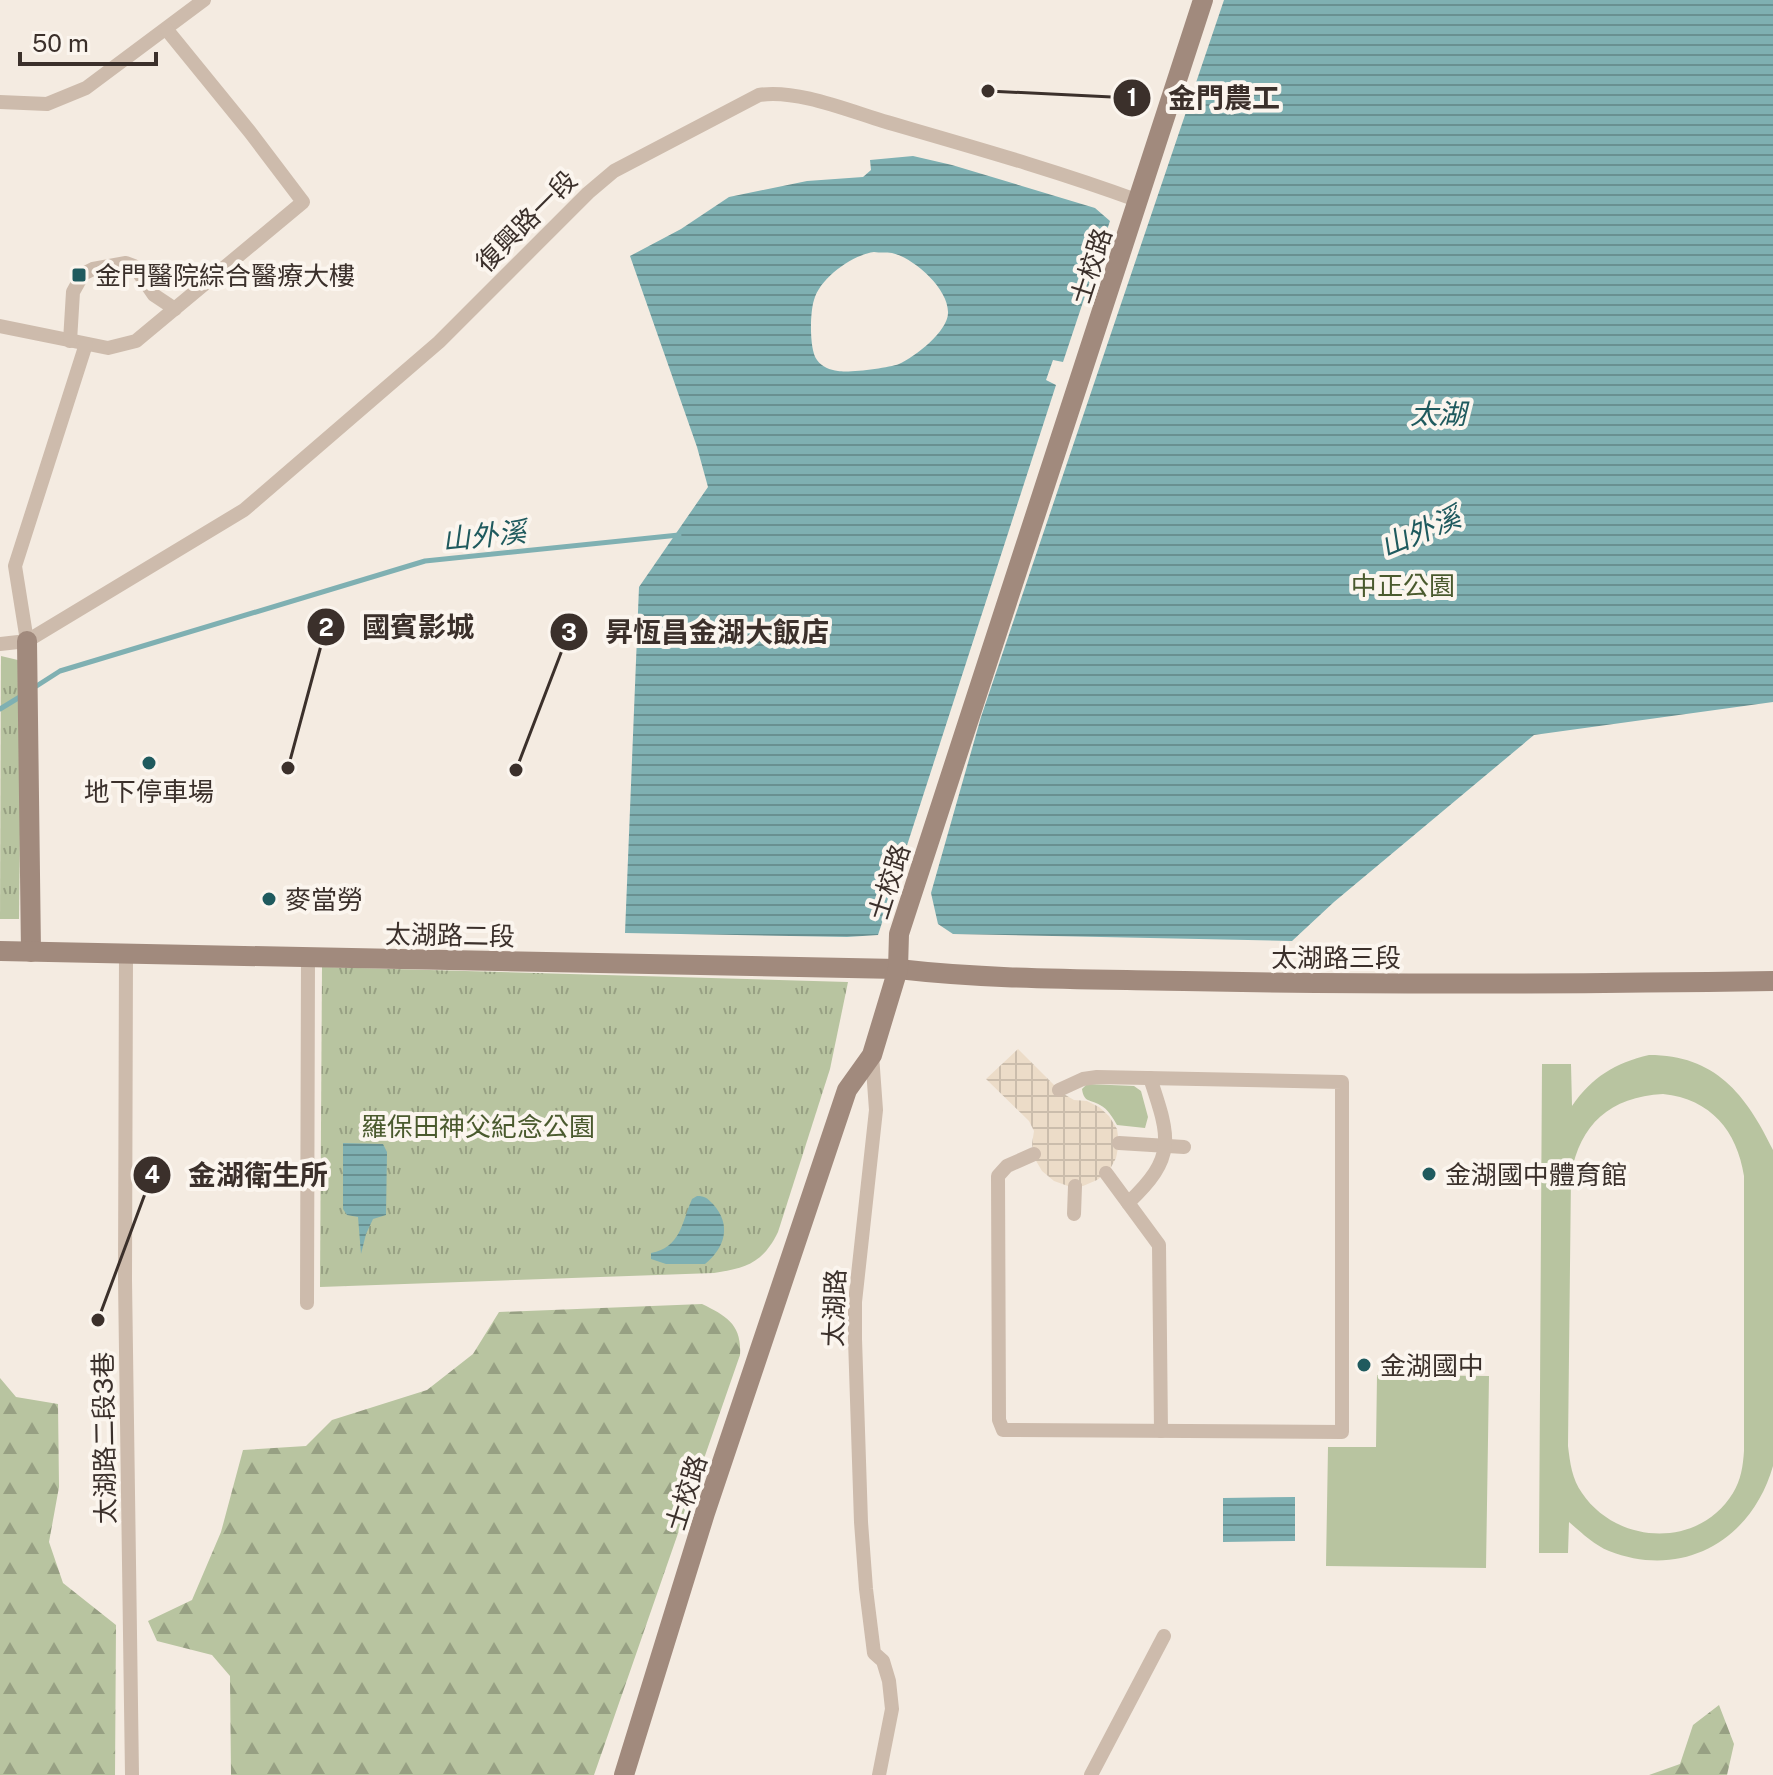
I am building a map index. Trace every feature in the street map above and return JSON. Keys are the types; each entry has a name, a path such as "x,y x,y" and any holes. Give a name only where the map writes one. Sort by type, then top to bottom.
{"street":[{"path":"0,102 47,104 86,88 204,0"},
{"name":"士校路","path":"624,1775 705,1513 847,1090 872,1055 898,969 899,934 919,870 951,782 1203,0"},
{"path":"0,326 108,348 136,341 303,202 167,30"},
{"name":"復興路一段","path":"27,641 244,510 439,342 588,193 614,171 759,95 773,93 835,107 1078,178 1139,201"},
{"path":"31,952 27,721 29,663 15,566 78,343 73,292 83,274 126,263 134,266 154,295 175,309"},
{"path":"0,644 27,641"},
{"name":"太湖路二段","path":"0,951 898,969"},
{"name":"太湖路二段3巷","path":"126,955 125,1280 132,1775"},
{"path":"307,1303 308,959"},
{"name":"太湖路三段","path":"898,969 966,975 1263,982 1548,984 1773,981"},
{"name":"太湖路","path":"872,1055 876,1110 855,1302 863,1564 874,1653 883,1661 892,1709 879,1775"},
{"path":"1128,1203 1151,1182 1160,1167 1165,1146 1165,1127 1150,1078"},
{"path":"1034,1154 1007,1166 998,1176 999,1420 1003,1430 1342,1432 1342,1082 1083,1079 1059,1090"},
{"path":"1119,1143 1184,1147"},
{"path":"1106,1173 1159,1245 1161,1431"},
{"path":"1074,1214 1075,1186"},
{"path":"1091,1775 1164,1636"}],"green space":[{"path":"1,656 22,661 19,919 0,919"},
{"name":"羅保田神父紀念公園","path":"322,967 848,982 830,1069 778,1232 760,1257 735,1269 714,1273 320,1287"},
{"path":"1649,1055 1672,1057 1710,1070 1739,1095 1773,1150 1773,1466 1763,1492 1749,1515 1711,1547 1688,1556 1663,1560 1636,1559 1609,1551 1569,1522 1568,1553 1539,1553 1542,1064 1571,1064 1572,1106 1596,1079","holes":["1663,1094 1680,1097 1708,1110 1719,1120 1735,1145 1744,1176 1744,1451 1738,1483 1718,1511 1700,1524 1658,1534 1636,1531 1616,1523 1597,1510 1582,1493 1572,1471 1568,1446 1571,1175 1582,1141 1600,1116 1644,1096"]},
{"path":"1087,1084 1134,1086 1141,1091 1148,1117 1145,1128 1117,1125 1105,1109 1084,1097 1082,1089"},
{"path":"702,1304 731,1323 738,1336 740,1355 594,1775 231,1775 230,1676 212,1655 157,1641 148,1621 192,1600 221,1532 243,1450 306,1446 332,1420 427,1390 473,1354 499,1312"},
{"path":"1377,1375 1489,1376 1486,1568 1326,1566 1328,1447 1376,1447"},
{"path":"0,1378 16,1397 58,1404 59,1487 49,1542 63,1583 116,1625 115,1775 0,1775"},
{"path":"1719,1705 1734,1744 1727,1775 1649,1775 1680,1764 1693,1725"}],"shaded area":[{"path":"1018,1049 1062,1093 1099,1107 1117,1129 1119,1143 1116,1158 1109,1171 1097,1180 1083,1186 1068,1186 1054,1181 1042,1171 1035,1159 1032,1144 1034,1131 1029,1121 986,1079"}],"water":[{"name":"太湖","path":"1224,0 1773,0 1773,702 1534,735 1334,902 1292,941 953,934 938,924 931,893 981,717"},
{"path":"913,156 952,165 1095,208 1110,221 1063,362 1053,360 1046,380 1056,385 878,935 625,933 639,587 708,487 630,256 681,229 729,197 807,181 863,177 871,170 870,160","holes":["874,252 901,256 929,276 943,294 947,304 947,320 930,343 899,364 860,371 829,369 817,360 811,340 817,292 838,269"]},
{"path":"343,1143 383,1144 387,1152 386,1215 373,1219 361,1254 358,1217 347,1215 343,1209"},
{"path":"697,1196 709,1200 723,1220 724,1236 712,1258 705,1264 666,1264 651,1259 651,1253 669,1246 674,1240 692,1199"},
{"path":"1295,1497 1295,1541 1223,1542 1223,1498"}],"waterway":[{"name":"山外溪","path":"35,687 60,671 425,561 679,535"},
{"name":"山外溪","path":"0,709 23,695"}],"place":[{"name":"金門農工","path":"988,91"},
{"name":"金門醫院綜合醫療大樓","path":"79,275"},
{"name":"地下停車場","path":"149,763"},
{"name":"國賓影城","path":"288,768"},
{"name":"昇恆昌金湖大飯店","path":"516,770"},
{"name":"麥當勞","path":"269,899"},
{"name":"金湖國中體育館","path":"1429,1174"},
{"name":"金湖衛生所","path":"98,1320"},
{"name":"金湖國中","path":"1364,1365"}],"park label":[{"name":"中正公園","path":"1403,585"}]}
